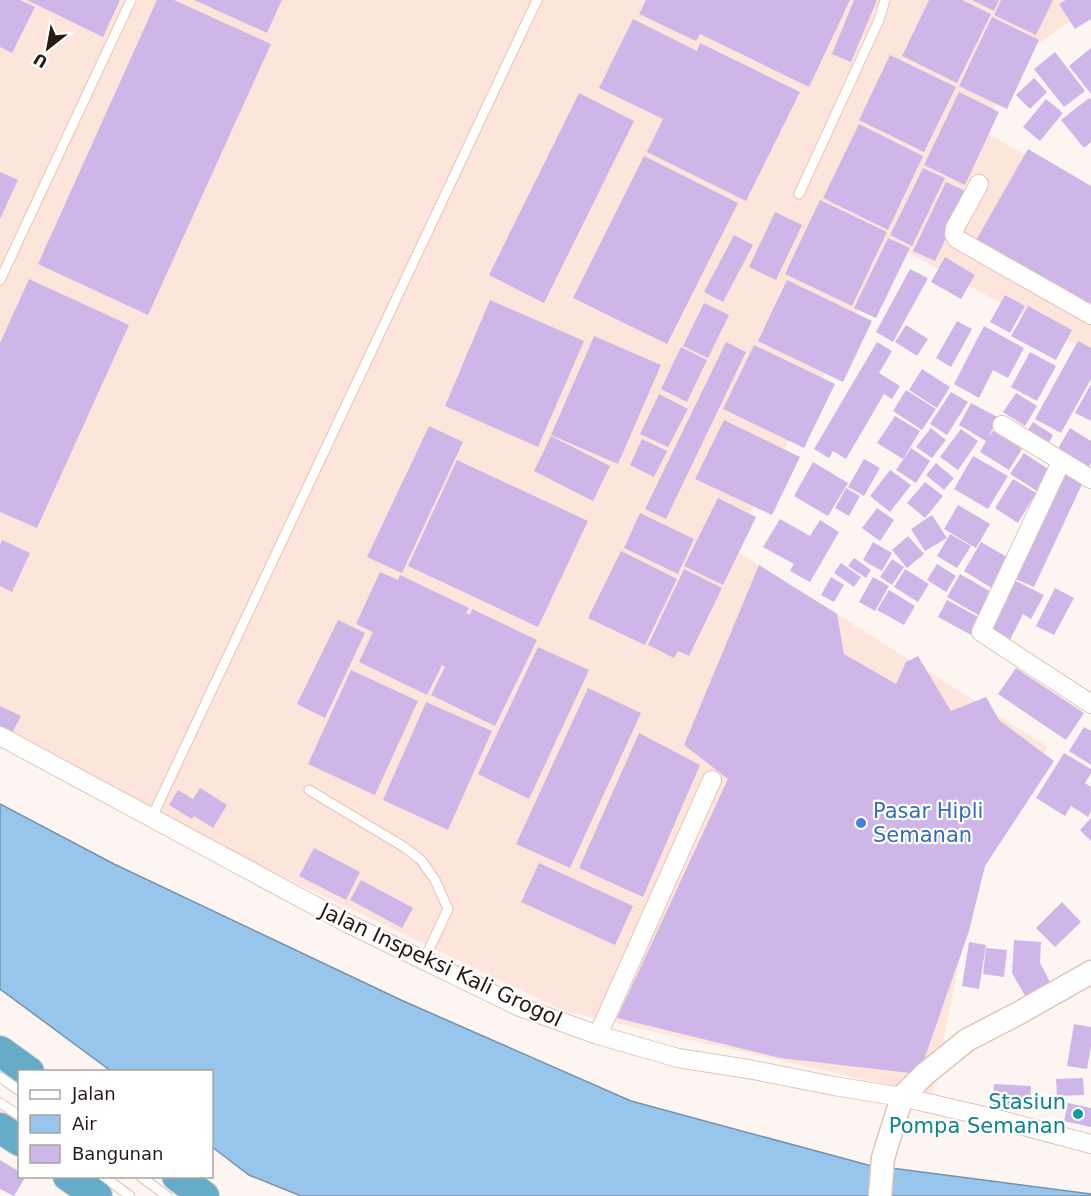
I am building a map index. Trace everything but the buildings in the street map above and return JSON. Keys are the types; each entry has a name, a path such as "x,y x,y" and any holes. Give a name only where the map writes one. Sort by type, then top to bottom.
{"highway":[{"path":"0,1051 28,1070"},
{"path":"0,1128 18,1141"},
{"path":"180,1178 204,1196"}],"street":[{"path":"979,184 955,228 954,234 957,239 1091,315"},
{"path":"1002,425 1091,479"},
{"path":"1061,462 981,632 1091,704"},
{"name":"Jalan Inspeksi Kali Grogol","path":"0,736 347,923 520,1006 598,1035 678,1058 902,1097 1091,1144"},
{"path":"598,1035 712,780"},
{"path":"880,1196 883,1158 902,1097 925,1074 967,1040 1091,972"}],"lane":[{"path":"0,280 131,0"},
{"path":"151,819 537,0"},
{"path":"799,194 879,20 885,0"},
{"path":"309,790 422,860 435,880 448,909 424,960"},
{"path":"0,1077 18,1090"},
{"path":"0,1103 18,1115"},
{"path":"143,1178 167,1196"},
{"path":"86,1186 130,1196"}],"shaded area":[{"path":"0,0 1091,0 1091,7 1032,48 981,130 1091,192 1091,353 893,244 732,548 1048,747 983,847 932,1095 564,1011 0,741"}],"water":[{"path":"0,804 114,864 401,1000 631,1101 868,1165 1091,1194 1091,1196 301,1196 249,1175 213,1148 213,1070 110,1070 0,989"}],"place":[{"name":"Pasar Hipli Semanan","path":"861,823"},
{"name":"Stasiun Pompa Semanan","path":"1078,1114"}]}
